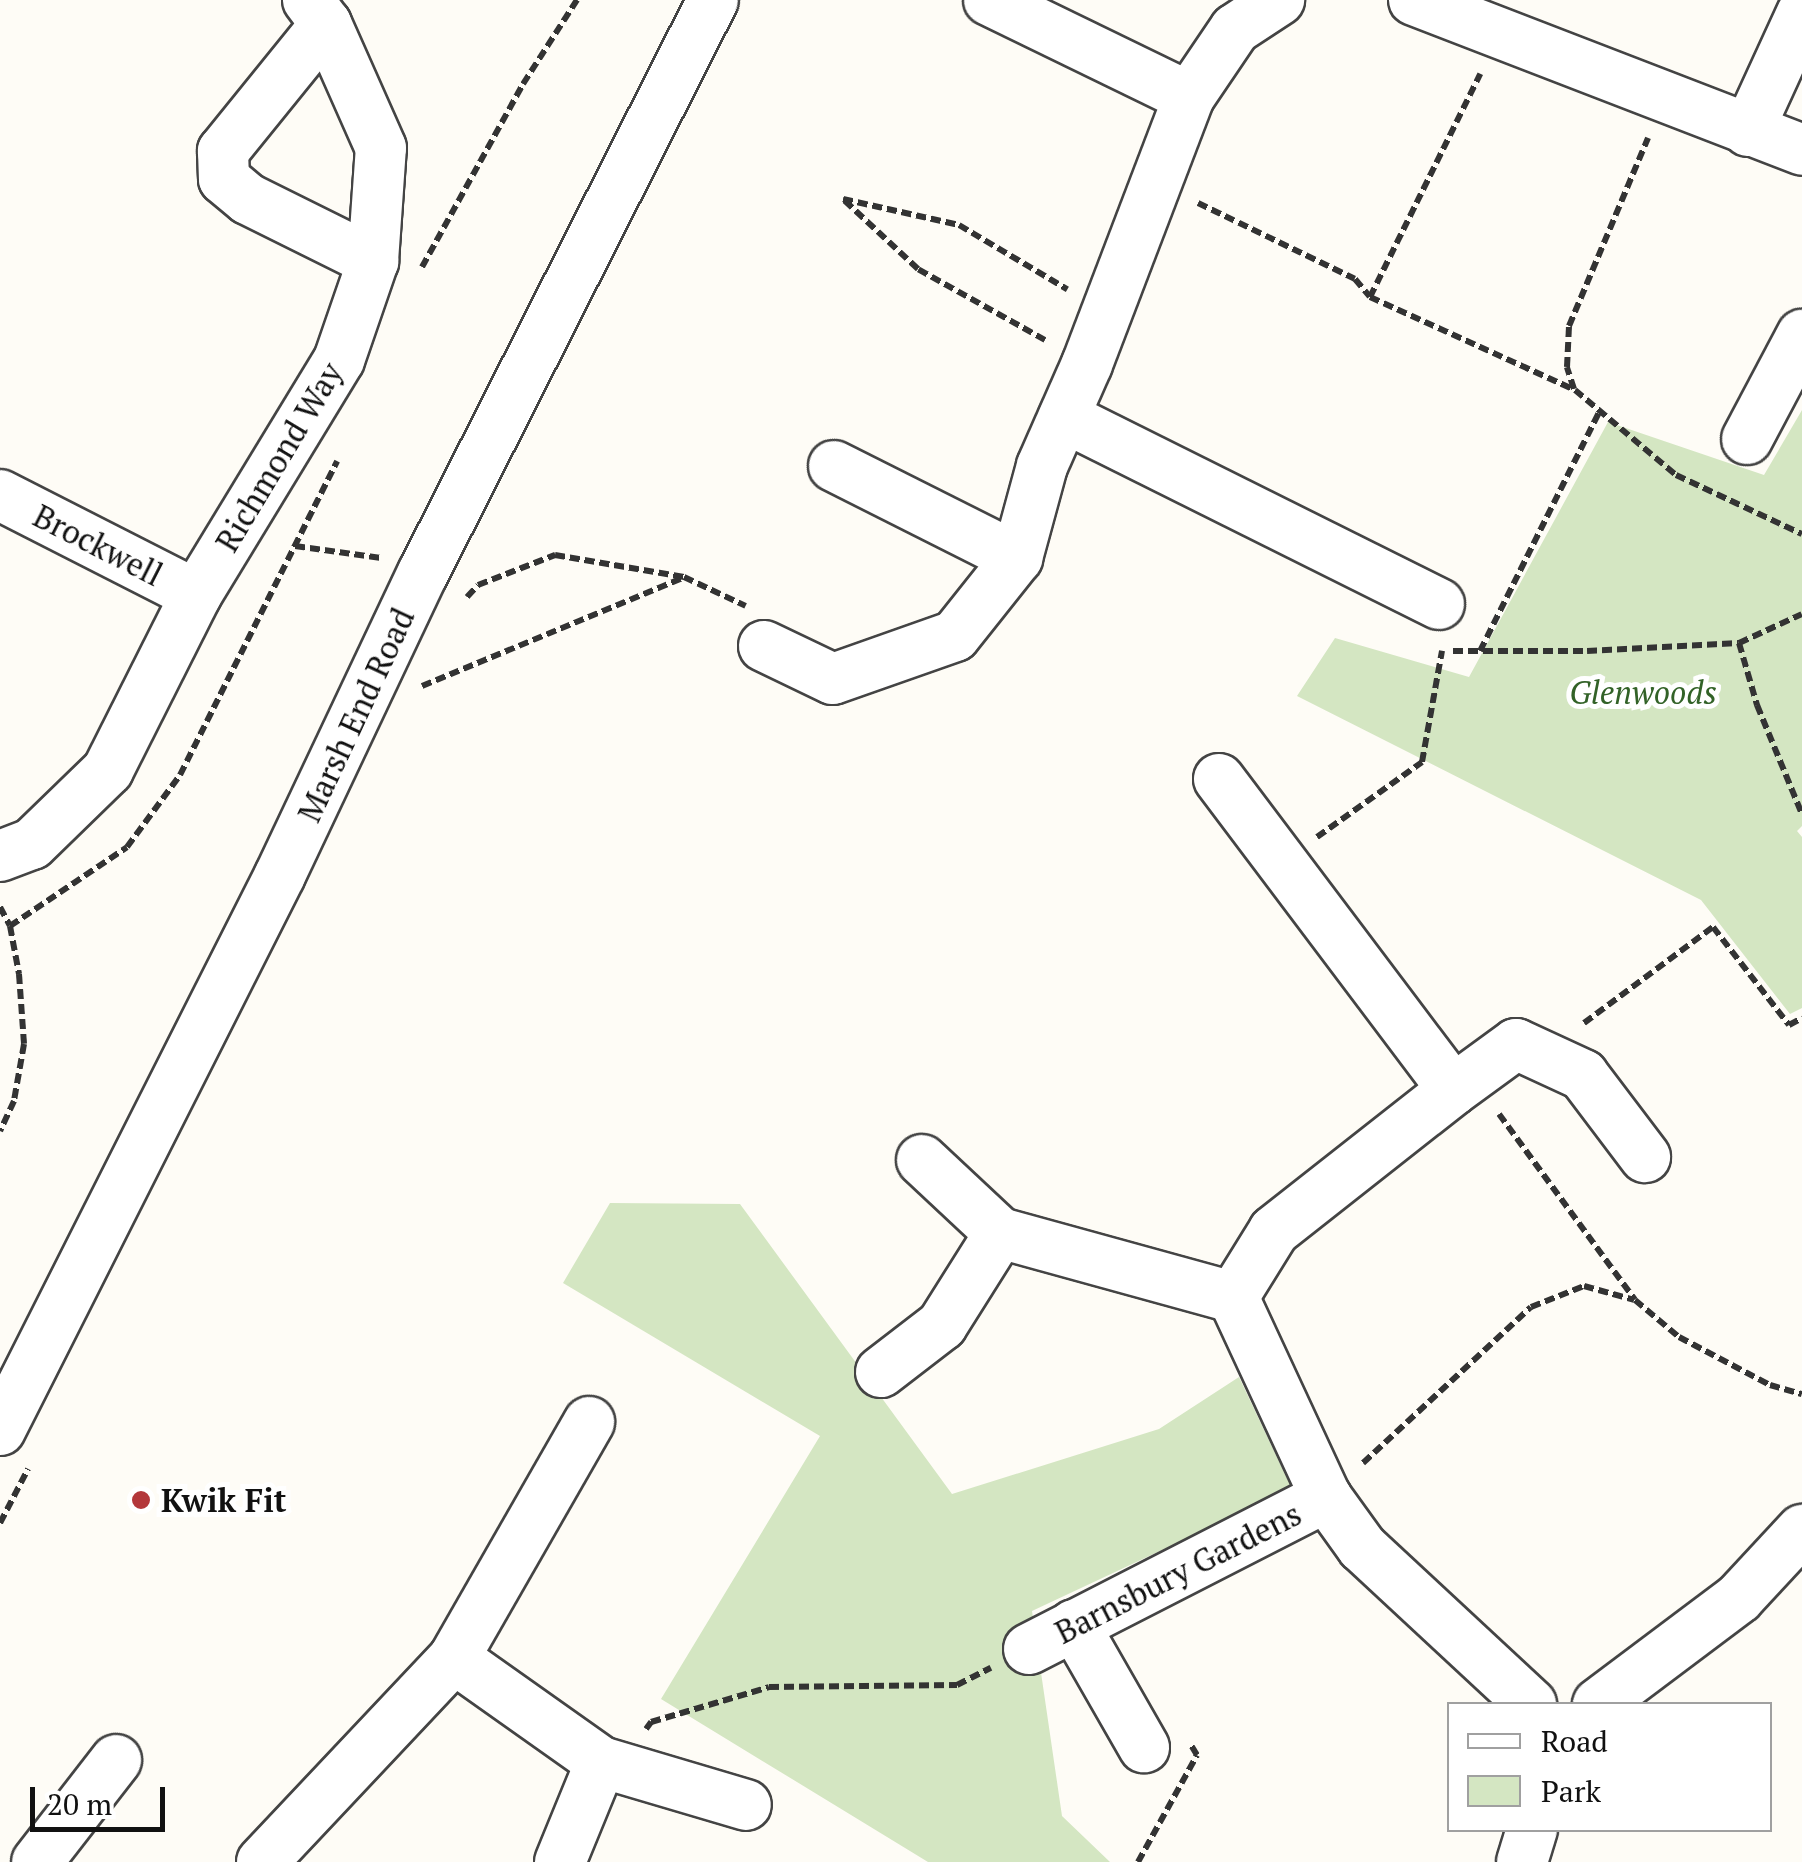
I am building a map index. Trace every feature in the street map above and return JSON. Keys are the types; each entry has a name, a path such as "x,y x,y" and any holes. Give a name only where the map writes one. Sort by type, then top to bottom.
{"street":[{"name":"Marsh End Road","path":"17,1444 423,572 713,0"},
{"path":"990,0 1189,97"},
{"path":"764,646 833,679 955,636 1017,558 1042,466 1087,364 1189,97 1235,28 1279,0"},
{"path":"1414,0 1802,150"},
{"path":"317,12 223,151 224,178 248,200 373,262"},
{"name":"Richmond Way","path":"0,856 32,844 108,770 196,594 339,360 373,262 381,148 317,12"},
{"path":"1748,131 1802,14"},
{"path":"1748,439 1802,335"},
{"path":"1064,417 1441,628"},
{"path":"834,466 1017,558"},
{"name":"Brockwell","path":"0,495 196,594"},
{"path":"1219,779 1462,1083"},
{"path":"922,1160 1000,1232 1233,1297 1274,1232 1462,1083 1528,1050 1583,1075 1644,1156"},
{"path":"881,1372 942,1325 1000,1232"},
{"name":"Barnsbury Gardens","path":"1233,1297 1326,1496 1362,1547 1530,1702"},
{"path":"262,1862 454,1658 590,1422"},
{"name":"Barnsbury Gardens","path":"1029,1649 1326,1496"},
{"path":"1601,1702 1739,1598 1802,1530"},
{"path":"1074,1624 1144,1746"},
{"path":"454,1658 610,1764 746,1805"},
{"path":"36,1862 116,1760"},
{"path":"560,1862 610,1764"},
{"path":"1522,1862 1531,1832"}],"path":[{"path":"1370,297 1501,31"},
{"path":"1575,390 1567,367 1569,326 1666,99"},
{"path":"1156,182 1354,279 1370,297 1575,390 1676,475 1802,534"},
{"path":"1087,364 918,269 843,200 959,224 1106,312"},
{"path":"1480,651 1598,412"},
{"path":"454,612 478,584 556,555 684,577 753,609 764,646"},
{"path":"426,672 419,687 684,577"},
{"path":"1284,861 1422,762 1441,628"},
{"path":"1739,642 1758,706 1802,814"},
{"path":"0,907 10,926 20,974 24,1044 14,1101 0,1131"},
{"path":"1528,1050 1713,928 1788,1025 1802,1018"},
{"path":"1462,1083 1635,1300 1679,1337 1770,1385 1802,1394"},
{"path":"1326,1496 1530,1307 1584,1286 1635,1300"},
{"path":"0,1523 17,1444"},
{"path":"610,1764 650,1722 769,1687 957,1685 1029,1649"}],"green space":[{"name":"Glenwoods","path":"1802,410 1802,826 1797,831 1802,837 1802,1008 1790,1014 1701,900 1297,696 1335,638 1469,677 1608,422 1764,475"},
{"path":"610,1203 740,1204 952,1494 1159,1429 1239,1377 1292,1489 1032,1611 1062,1816 1110,1862 928,1862 661,1699 820,1436 563,1283"}],"place":[{"name":"Kwik Fit","path":"141,1500"}]}
